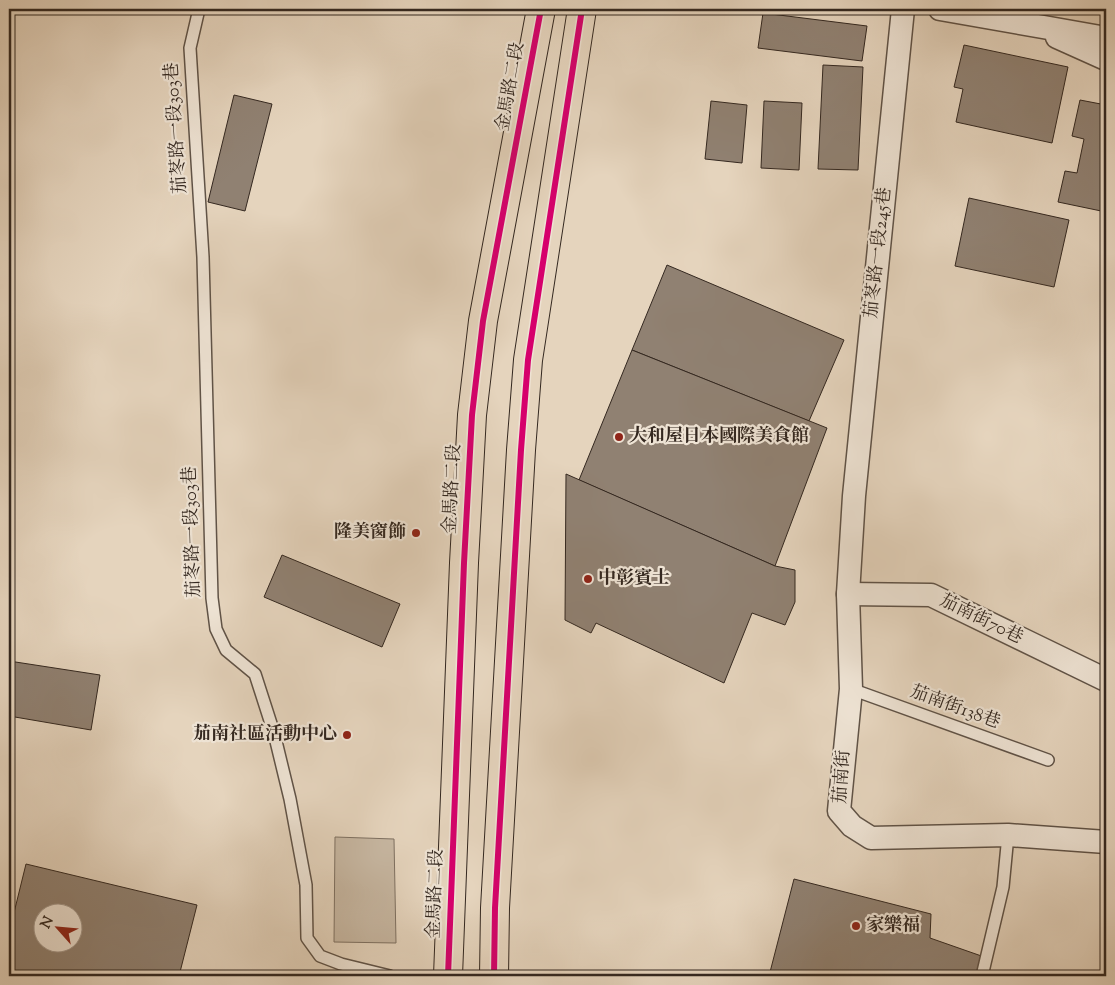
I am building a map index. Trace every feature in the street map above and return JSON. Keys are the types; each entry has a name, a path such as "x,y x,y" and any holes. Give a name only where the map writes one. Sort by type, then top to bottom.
{"main road":[{"name":"金馬路二段","path":"448,976 464,563 472,415 483,321 541,9"},
{"path":"494,976 497,868 520,460 528,360 582,9"}],"street":[{"name":"茄苳路一段245巷","path":"854,496 903,9"},
{"path":"940,9 1106,38"},
{"path":"1026,23 1106,59"},
{"name":"茄南街","path":"854,496 848,594 851,689 839,811 852,826 872,838 1008,835 1106,842"},
{"name":"茄南街70巷","path":"848,594 931,595 1106,680"}],"lane":[{"name":"茄苳路一段303巷","path":"199,9 190,48 203,257 212,598 216,629 226,650 255,674 274,733 290,799 306,885 308,938 320,956 341,964 390,976"},
{"name":"茄南街138巷","path":"851,689 1048,760"},
{"path":"982,976 1003,887 1008,835"}],"shaded area":[{"path":"335,837 394,839 396,943 334,942"}],"building":[{"path":"763,13 867,26 862,61 758,48"},
{"path":"964,45 1068,67 1052,143 956,122 963,89 954,87"},
{"path":"823,65 863,67 858,170 818,169"},
{"path":"234,95 272,104 245,211 208,202"},
{"path":"1080,100 1106,105 1106,212 1058,202 1065,171 1077,173 1084,139 1072,136"},
{"path":"711,101 747,105 742,163 705,159"},
{"path":"764,101 802,103 799,170 761,168"},
{"path":"969,198 1069,220 1054,287 955,266"},
{"path":"667,265 844,340 809,421 632,350"},
{"path":"632,350 827,428 775,566 579,480"},
{"path":"566,474 775,566 795,570 795,602 785,625 752,613 724,683 596,623 591,633 565,620"},
{"path":"282,555 400,604 382,647 264,597"},
{"path":"9,661 100,675 91,730 9,716"},
{"path":"26,864 197,905 179,976 9,976 9,933"},
{"name":"家樂福","path":"794,879 931,914 930,938 990,959 984,976 769,976"}],"cycle path":[{"path":"448,976 464,563 472,415 483,321 541,9"},
{"path":"494,976 495,908 521,450 528,360 582,9"}],"place":[{"name":"大和屋日本國際美食館","path":"619,437"},
{"name":"隆美窗飾","path":"416,533"},
{"name":"中彰賓士","path":"588,579"},
{"name":"茄南社區活動中心","path":"347,735"},
{"name":"家樂福","path":"856,926"}]}
